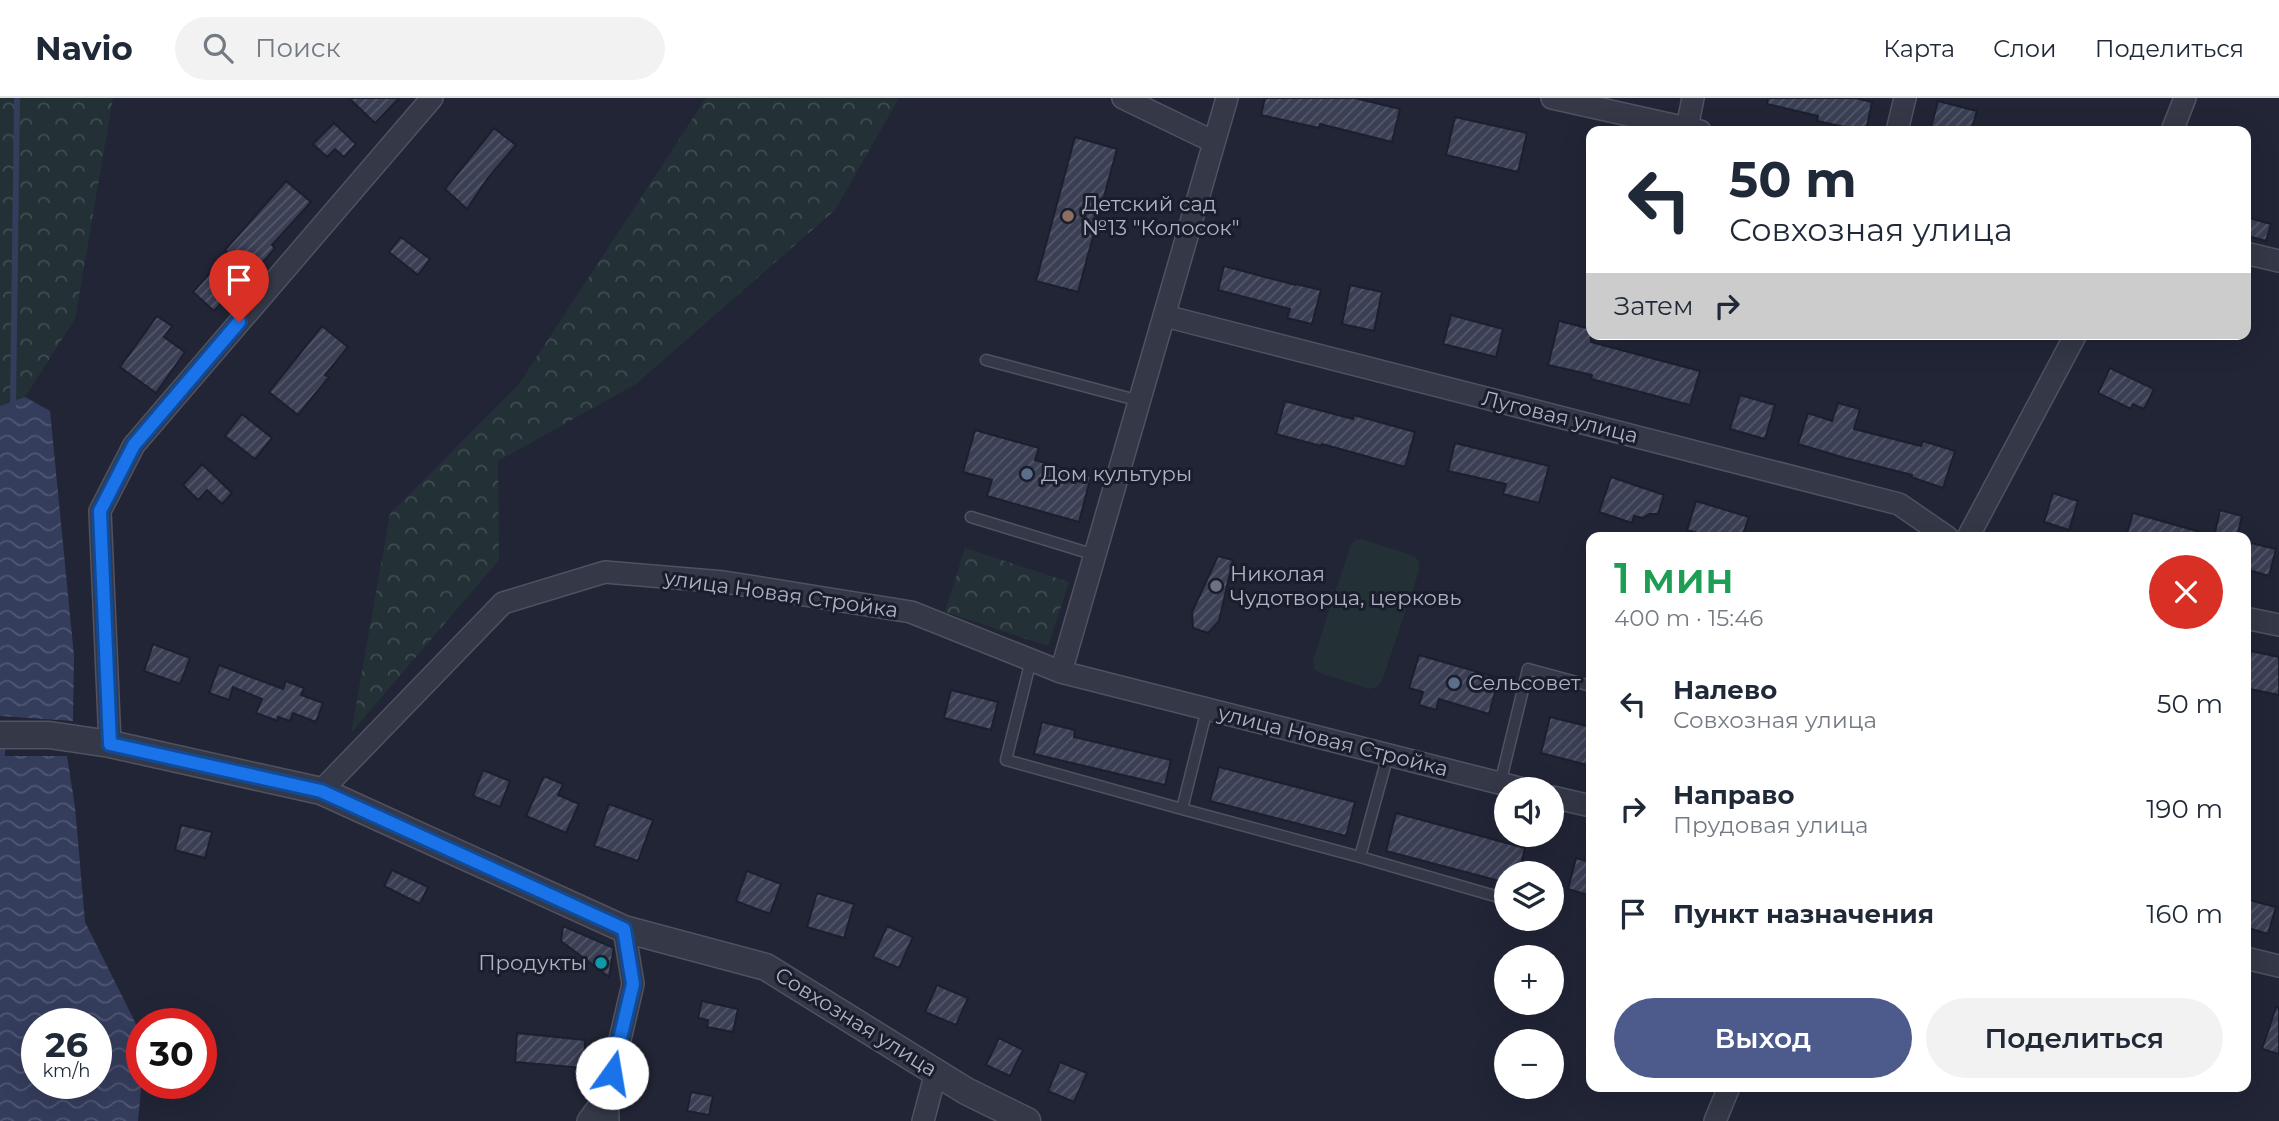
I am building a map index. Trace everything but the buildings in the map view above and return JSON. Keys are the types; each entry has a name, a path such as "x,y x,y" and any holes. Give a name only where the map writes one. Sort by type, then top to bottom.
{"street":[{"path":"110,744 100,511 134,445 432,98"},
{"path":"1123,98 1214,142"},
{"path":"1061,672 1227,98"},
{"path":"1552,98 1676,126"},
{"path":"1693,98 1694,126"},
{"path":"1898,126 1905,98"},
{"path":"2174,126 2185,98"},
{"path":"2251,254 2279,261"},
{"name":"Луговая улица","path":"1164,316 1899,504 1940,532"},
{"path":"1971,532 2073,340"},
{"name":"улица Новая Стройка","path":"321,791 503,603 605,572 724,582 911,612 1061,672 1494,782"},
{"path":"2251,619 2279,625"},
{"name":"Совхозная улица","path":"0,736 49,735 110,744 321,791 624,929 766,967 966,1091 1027,1121"},
{"path":"1564,800 1586,805"},
{"path":"608,1121 607,1095 633,984 624,929"},
{"path":"2251,959 2279,966"},
{"path":"923,1121 936,1072"},
{"path":"1715,1121 1728,1092"},
{"path":"588,1121 607,1095"}],"lane":[{"path":"986,360 1140,401"},
{"path":"971,517 1095,555"},
{"path":"1031,660 1006,760 1494,896"},
{"path":"1502,777 1528,669 1586,685"},
{"path":"1182,809 1207,709"},
{"path":"1360,857 1388,755"}],"green space":[{"path":"0,98 113,98 75,319 25,397 0,406"},
{"path":"706,98 899,98 835,210 636,384 498,461 499,560 351,733 390,514 519,384"},
{"path":"1362,539 1414,556 1419,562 1419,571 1382,681 1369,689 1320,673 1314,669 1313,660 1351,544"},
{"path":"965,548 1069,582 1048,646 945,612"}],"water":[{"path":"25,397 50,411 74,656 73,721 0,716 0,406"},
{"path":"0,756 67,756 75,807 85,922 128,1008 126,1099 140,1099 138,1121 0,1121"}],"waterway":[{"path":"13,408 17,98"},
{"path":"2,740 2,764"}],"place":[{"name":"Детский сад №13 \"Колосок\"","path":"1068,216"},
{"name":"Дом культуры","path":"1027,474"},
{"name":"Николая Чудотворца, церковь","path":"1216,586"},
{"name":"Сельсовет","path":"1454,683"},
{"name":"Продукты","path":"601,963"}],"route":[{"path":"239,322 134,445 100,511 110,744 321,791 624,929 633,984 612,1073"}]}
